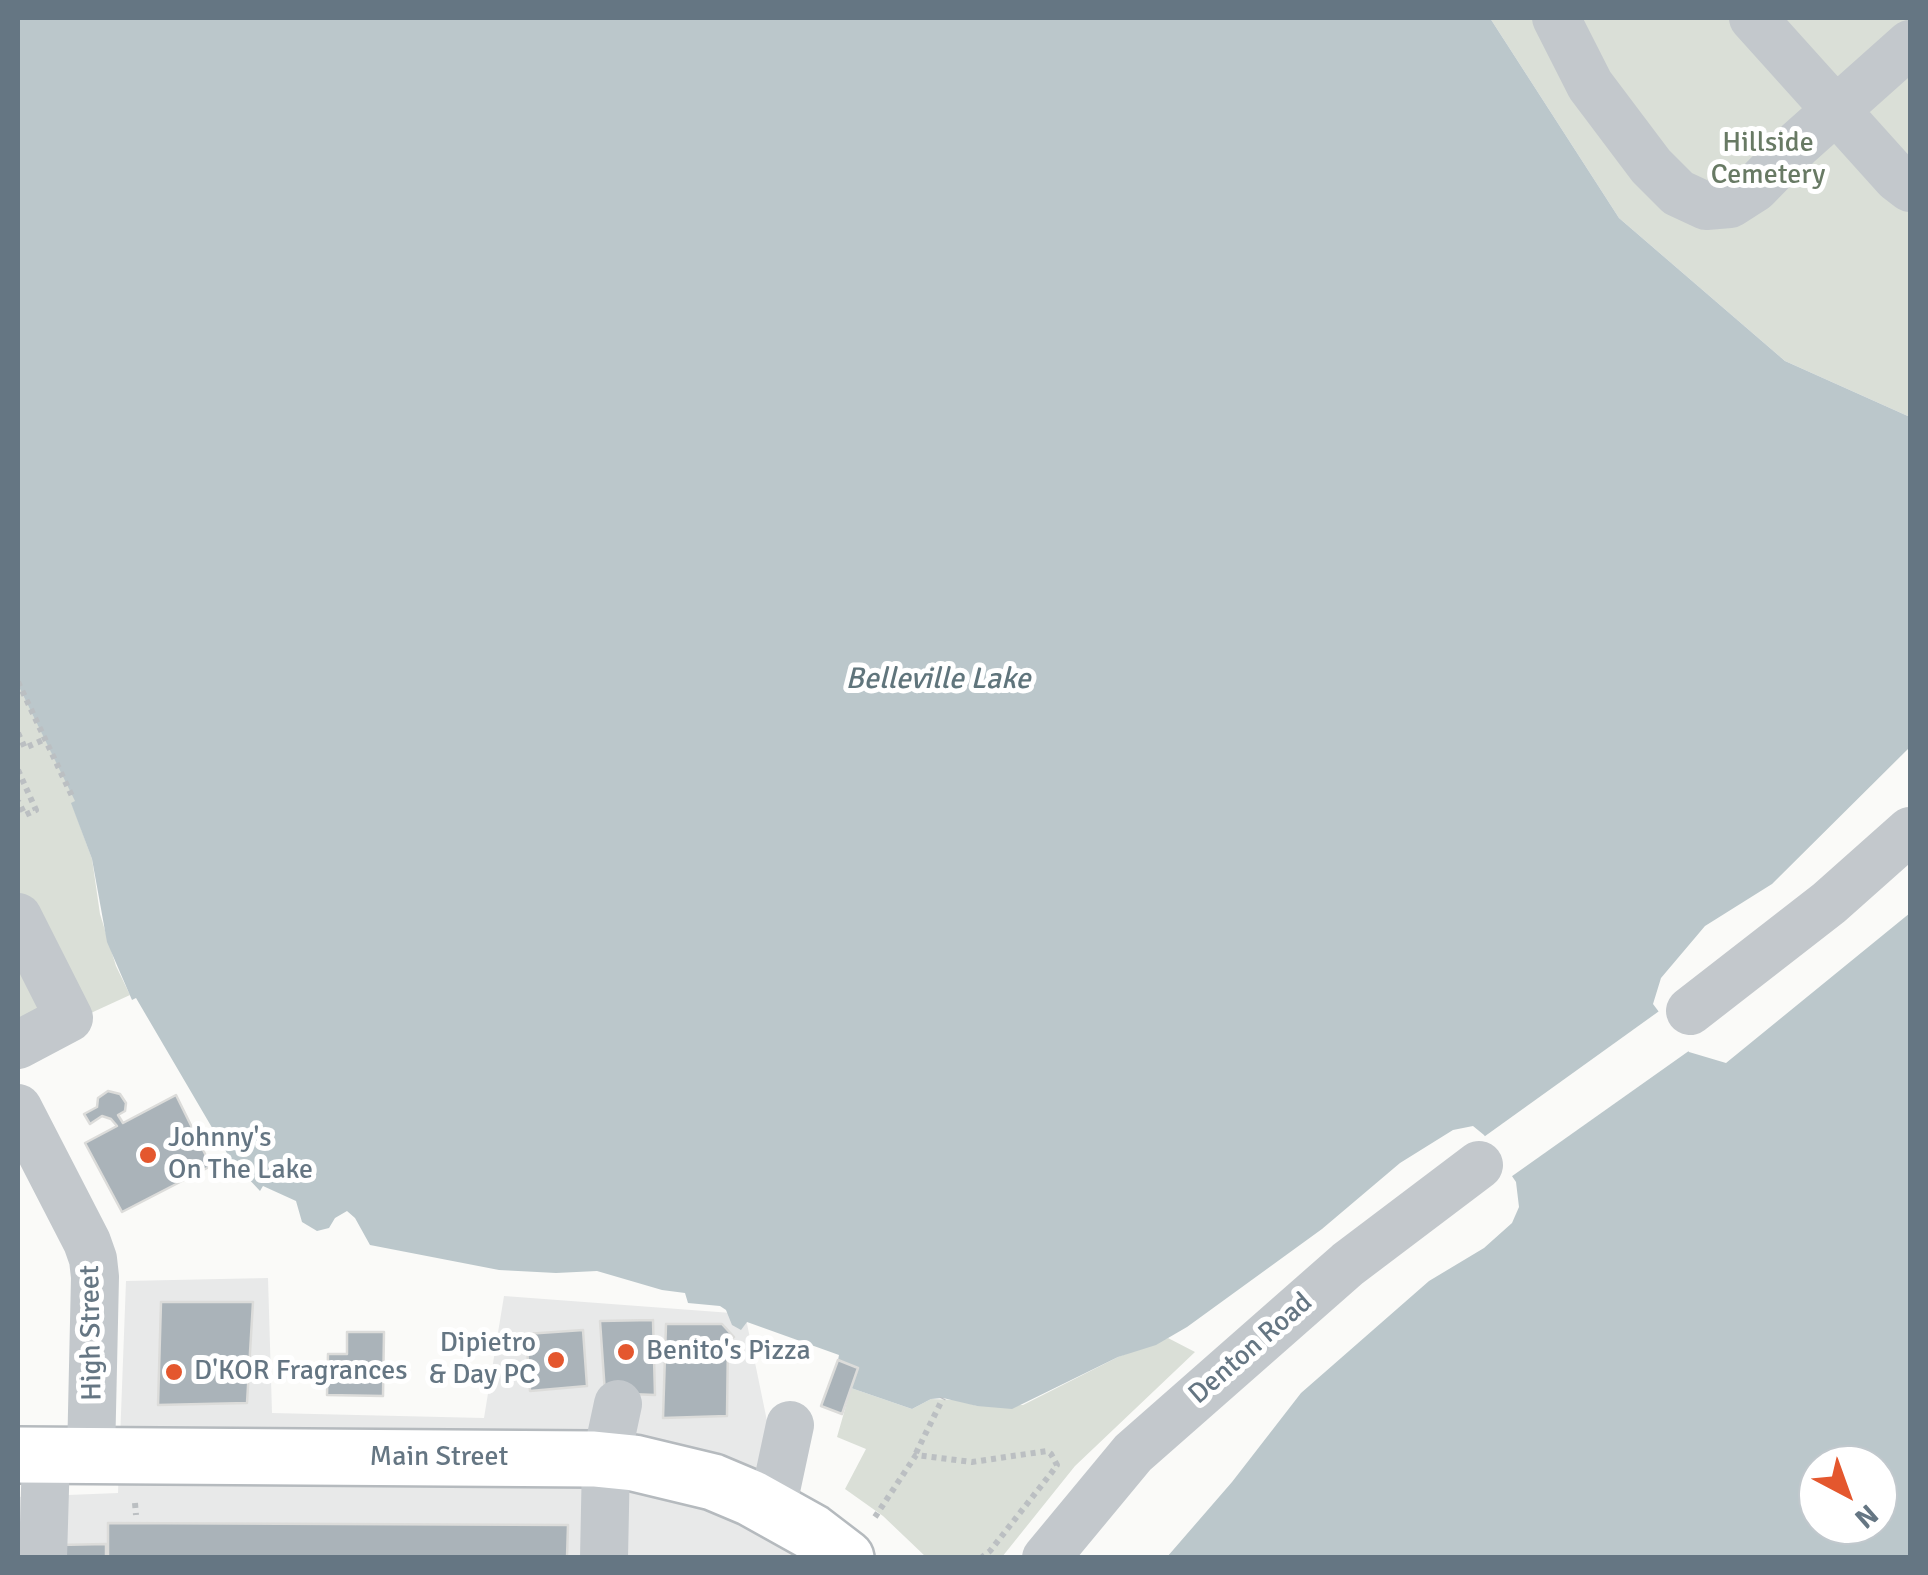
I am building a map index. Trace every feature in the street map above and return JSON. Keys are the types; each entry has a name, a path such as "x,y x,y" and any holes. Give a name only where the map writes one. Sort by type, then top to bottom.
{"main road":[{"name":"Main Street","path":"51,1455 606,1460 713,1482 812,1532 854,1542"}],"street":[{"path":"1556,18 1590,86 1652,166 1678,193 1706,206 1730,204 1756,188 1910,44"},
{"path":"1752,18 1910,188"},
{"path":"1690,1012 1828,903 1910,832"},
{"path":"18,917 69,1018 18,1045"},
{"name":"High Street","path":"18,1108 30,1163 87,1242 95,1277 34,1539"},
{"name":"Denton Road","path":"1046,1558 1133,1452 1348,1264 1480,1165"},
{"path":"604,1558 606,1460 618,1404"},
{"path":"772,1509 790,1425"}],"path":[{"path":"18,682 72,796"},
{"path":"18,733 25,748 45,739"},
{"path":"18,770 36,810 25,815 18,800"},
{"path":"854,1542 916,1454 943,1398"},
{"path":"916,1454 972,1462 1047,1451 1056,1459 1052,1472 981,1558"},
{"path":"135,1503 136,1516"}],"shaded area":[{"path":"268,1278 272,1413 484,1418 504,1296 745,1314 795,1557 18,1557 18,1497 118,1493 126,1281"}],"green space":[{"name":"Hillside Cemetery","path":"1490,18 1910,18 1910,417 1785,361 1619,218"},
{"path":"18,685 76,801 72,804 92,859 100,914 116,966 130,995 30,1041 18,1018"},
{"path":"1168,1338 1195,1352 1075,1466 1002,1557 926,1557 883,1516 845,1489 866,1449 837,1437 851,1388 912,1409 931,1399 959,1400 977,1406 1023,1405 1118,1357"}],"water":[{"name":"Belleville Lake","path":"18,18 1490,18 1619,218 1785,361 1910,417 1910,747 1772,884 1705,926 1661,978 1653,1004 1689,1052 1726,1063 1910,913 1910,1557 1167,1557 1301,1393 1429,1281 1484,1248 1512,1223 1519,1207 1516,1182 1484,1135 1473,1126 1453,1130 1400,1163 1322,1229 1187,1327 1156,1345 1118,1357 1012,1409 943,1398 931,1399 912,1409 851,1388 839,1355 747,1322 741,1330 732,1325 720,1306 688,1303 685,1293 597,1271 499,1270 370,1245 347,1211 335,1218 329,1228 317,1231 302,1222 296,1201 263,1186 260,1191 231,1160 136,998 132,1000 107,942 92,859 71,803 75,801 18,685"}],"pier":[{"path":"1662,1009 1693,1048 1508,1179 1481,1139"}],"building":[{"name":"Johnny's On The Lake","path":"108,1091 120,1094 126,1103 125,1111 118,1115 123,1123 176,1095 211,1166 122,1212 85,1143 117,1126 102,1116 90,1124 84,1114 97,1107 98,1098"},
{"path":"161,1302 253,1302 247,1403 158,1405"},
{"path":"653,1320 655,1395 605,1393 600,1321"},
{"path":"666,1324 722,1324 734,1337 728,1341 727,1416 663,1418"},
{"path":"583,1330 587,1386 530,1391 526,1334"},
{"path":"347,1332 384,1332 383,1396 327,1395 328,1354 347,1354"},
{"path":"838,1360 858,1368 842,1414 821,1406"},
{"path":"108,1523 568,1525 567,1558 108,1558"},
{"path":"106,1544 106,1558 58,1558 58,1545"}],"place":[{"name":"Johnny's On The Lake","path":"148,1155"},
{"name":"Benito's Pizza","path":"626,1352"},
{"name":"Dipietro & Day PC","path":"556,1360"},
{"name":"D'KOR Fragrances","path":"174,1372"}]}
